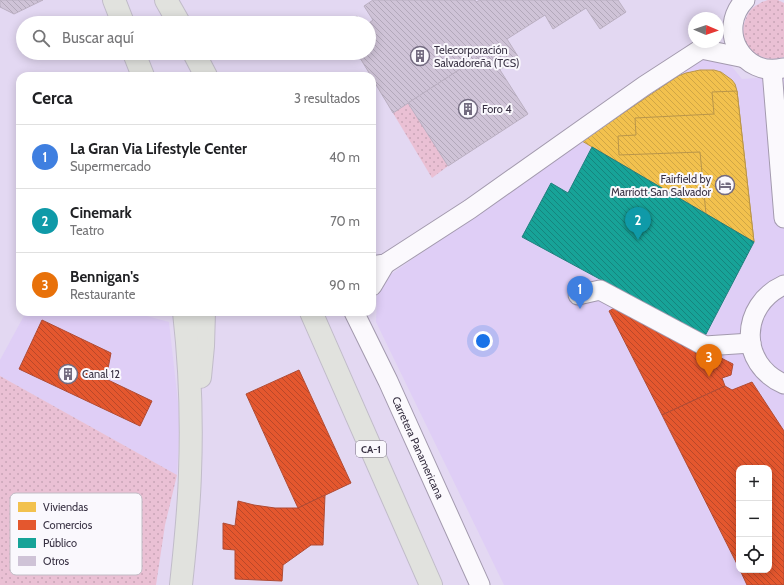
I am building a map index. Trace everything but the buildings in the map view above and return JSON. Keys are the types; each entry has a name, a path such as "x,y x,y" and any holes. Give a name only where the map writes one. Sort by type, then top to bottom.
{"main road":[{"path":"114,0 120,16"},
{"path":"166,0 175,16"},
{"path":"137,60 141,72"},
{"path":"198,60 204,72"},
{"path":"181,585 188,502 190,444 190,400 184,316"},
{"path":"190,444 199,390 204,316"},
{"name":"CA-1","path":"313,316 431,585"}],"street":[{"path":"744,58 738,49 732,29 734,18 738,9 745,0"},
{"path":"724,27 734,18"},
{"path":"378,265 470,209 644,86 702,48"},
{"path":"712,48 744,58 754,65 763,68 778,69 784,218"},
{"path":"204,60 211,72"},
{"path":"784,285 771,292 760,304 751,327 751,343 760,366 772,377 784,384"},
{"path":"578,295 600,290 705,346 751,343"},
{"name":"Carretera Panamericana","path":"356,316 388,381 480,585"},
{"path":"364,316 364,332"}],"shaded area":[{"path":"768,0 778,0 784,3 784,57 774,59 764,58 750,49 745,41 743,33 744,24 751,10 755,6"},
{"path":"702,59 729,63 742,79 784,76 784,585 504,585 376,322 377,296 387,277 681,72"},
{"path":"408,103 448,166 432,178 393,113"},
{"name":"Canal 12","path":"24,316 147,316 169,322 180,420 177,475 0,376 0,360"},
{"path":"0,376 177,475 165,525 156,585 0,585"}],"place":[{"name":"Telecorporación Salvadoreña (TCS)","path":"420,56"},
{"name":"Foro 4","path":"468,109"},
{"name":"Fairfield by Marriott San Salvador","path":"725,185"},
{"name":"Cinemark","path":"638,240"},
{"name":"La Gran Via Lifestyle Center","path":"580,309"},
{"name":"Canal 12","path":"68,374"},
{"name":"Bennigan's","path":"709,377"}]}
